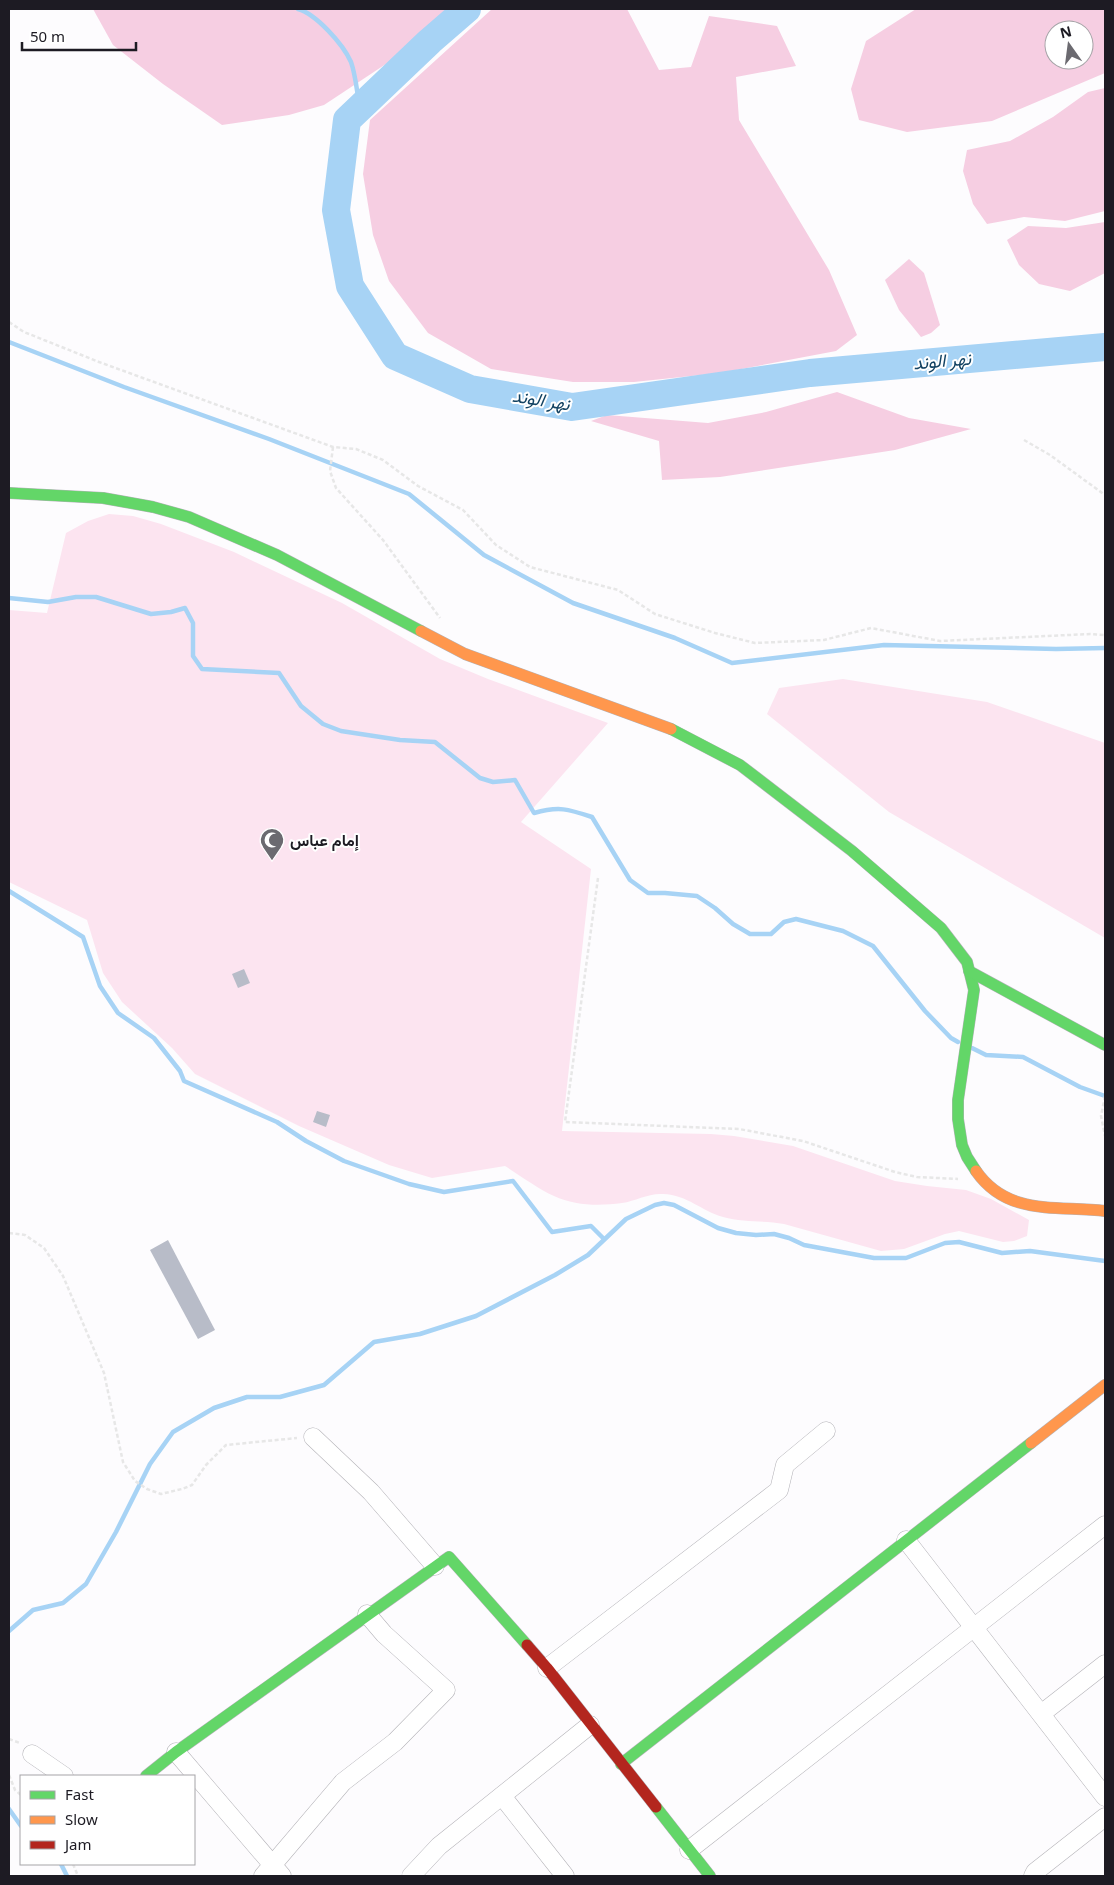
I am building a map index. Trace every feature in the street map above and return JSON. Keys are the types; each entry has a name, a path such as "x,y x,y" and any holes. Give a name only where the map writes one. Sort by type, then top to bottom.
{"street":[{"path":"9,493 103,498 154,507 188,517 277,555 465,654 672,729 740,764 852,851 940,928 967,962 974,990 958,1100 959,1132 967,1157 982,1179 1002,1195 1024,1205 1048,1209 1080,1208 1105,1211"},
{"path":"969,971 1105,1045"},
{"path":"621,1764 1105,1385"},
{"path":"546,1668 779,1490 785,1465 826,1430"},
{"path":"313,1437 371,1492 435,1566"},
{"path":"689,1850 1105,1526"},
{"path":"906,1540 1105,1797"},
{"path":"147,1775 176,1752 367,1614 449,1557 546,1668 710,1876"},
{"path":"195,1776 273,1872 343,1782 395,1742 446,1690 384,1634 367,1614"},
{"path":"1041,1714 1105,1664"},
{"path":"411,1876 439,1846 590,1725"},
{"path":"176,1752 195,1775"},
{"path":"32,1754 63,1775"},
{"path":"502,1796 565,1876"},
{"path":"1033,1876 1035,1872 1105,1817"}],"path":[{"path":"9,322 24,332 99,362 334,447 356,449 384,460 418,486 463,510 496,545 530,567 618,590 654,614 715,633 755,643 824,640 871,628 940,641 1090,634 1105,635"},
{"path":"1024,440 1050,454 1105,495"},
{"path":"334,447 330,471 336,488 383,540 444,624"},
{"path":"598,878 566,1122 739,1129 803,1141 895,1172 917,1176 982,1179"},
{"path":"1105,1096 1101,1116 1105,1136"},
{"path":"9,1233 25,1235 44,1248 63,1276 104,1372 123,1462 135,1481 147,1490 161,1494 192,1485 206,1465 226,1445 313,1437"},
{"path":"9,1775 15,1790 20,1794"}],"shaded area":[{"path":"93,9 449,9 401,54 324,105 289,115 222,125 163,84 113,45"},
{"path":"492,9 627,9 659,70 691,67 709,16 777,26 796,66 736,77 739,120 829,270 857,335 836,351 720,373 634,382 573,382 491,369 428,333 389,281 373,235 363,174 370,120"},
{"path":"916,9 1105,9 1105,73 992,121 907,132 859,120 851,89 866,41"},
{"path":"1105,88 1105,211 1065,221 1024,217 987,224 973,204 963,171 967,150 1010,141 1053,117 1088,92"},
{"path":"1105,222 1105,273 1070,291 1039,284 1019,265 1007,240 1028,226 1066,228"},
{"path":"909,259 924,273 940,325 931,333 921,337 899,310 885,280"},
{"path":"837,392 909,418 971,429 895,450 720,477 662,480 659,441 591,421 607,415 708,423 766,412"},
{"path":"109,514 133,516 161,524 234,552 342,603 440,659 488,679 608,723 521,822 591,869 562,1131 711,1134 793,1146 895,1181 966,1190 991,1199 1029,1220 1027,1236 1014,1241 1003,1242 959,1231 945,1234 904,1249 881,1251 784,1224 723,1217 672,1195 652,1195 627,1202 605,1205 570,1202 535,1186 505,1166 432,1178 389,1165 299,1126 195,1074 172,1048 122,1002 103,973 87,920 9,882 9,610 47,613 66,533 88,521"},
{"path":"843,679 987,702 1105,743 1105,938 889,812 767,714 779,688"}],"building":[{"path":"244,969 250,983 238,988 232,974"},
{"path":"317,1111 330,1115 326,1127 313,1122"},
{"path":"168,1240 215,1330 198,1339 150,1250"}],"waterway":[{"path":"298,9 321,23 342,47 351,62 360,108"},
{"name":"نهر الوند","path":"467,9 430,41 347,120 336,210 350,286 395,356 470,389 572,407 810,373 1105,347"},
{"path":"9,342 124,387 269,439 409,494 484,555 573,603 675,638 732,663 884,645 1056,649 1105,648"},
{"path":"9,598 48,602 76,597 96,597 151,614 171,612 185,608 193,623 193,656 202,669 279,673 301,706 323,724 341,731 400,740 435,742 480,778 493,782 515,780 534,813 563,809 592,817 630,880 648,893 697,896 715,908 733,924 750,934 771,934 784,922 796,919 843,931 873,946 925,1011 951,1038 958,1042"},
{"path":"9,891 83,937 100,986 118,1013 154,1038 180,1071 184,1081 277,1122 306,1141 344,1161 409,1184 444,1192 513,1181 552,1232 591,1226 604,1239"},
{"path":"972,1048 986,1055 1023,1057 1080,1087 1105,1096"},
{"path":"9,1631 33,1610 63,1603 86,1584 116,1532 150,1464 173,1432 214,1408 247,1397 280,1397 324,1385 374,1342 420,1334 476,1316 555,1275 588,1255 626,1219 655,1205 664,1203 674,1205 718,1228 736,1233 774,1234 804,1245 874,1258 906,1258 945,1243 959,1242 1002,1253 1030,1251 1105,1261"},
{"path":"9,1809 20,1825"},
{"path":"62,1865 67,1876"}],"traffic: fast":[{"path":"9,493 103,498 153,507 189,517 277,555 421,631"},
{"path":"671,729 740,765 852,851 941,928 967,962 974,990 958,1100 958,1119 962,1145 976,1171"},
{"path":"969,971 1105,1045"},
{"path":"621,1764 1031,1443"},
{"path":"147,1775 176,1752 449,1557 527,1645"},
{"path":"656,1807 710,1876"}],"traffic: slow":[{"path":"421,631 465,654 671,729"},
{"path":"976,1171 989,1186 1003,1196 1018,1202 1052,1208 1105,1211"},
{"path":"1031,1443 1105,1385"}],"traffic: jam":[{"path":"527,1645 656,1807"}],"place":[{"name":"إمام عباس","path":"272,861"}]}
